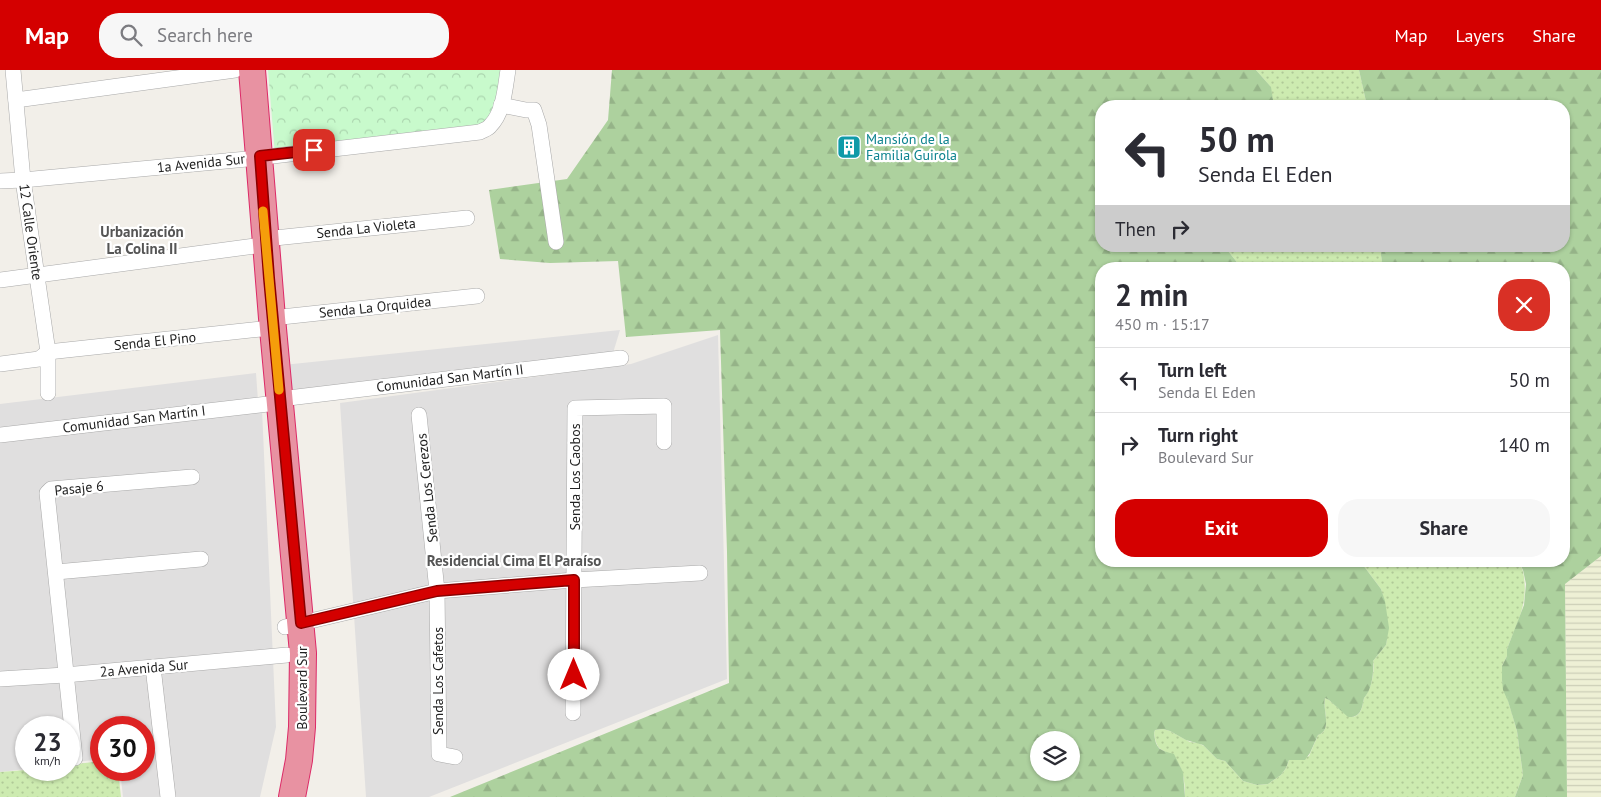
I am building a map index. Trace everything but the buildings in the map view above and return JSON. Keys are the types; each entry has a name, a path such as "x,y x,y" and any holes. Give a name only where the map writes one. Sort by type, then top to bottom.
{"highway":[{"name":"Boulevard Sur","path":"240,70 253,157 293,625 304,678 299,760 292,797"},
{"name":"Boulevard Sur","path":"252,70 253,157"},
{"name":"Boulevard Sur","path":"276,797 286,735 288,705 287,655 293,625"}],"street":[{"name":"12 Calle Oriente","path":"13,70 10,93 48,352 48,393"},
{"path":"10,93 235,70"},
{"name":"1a Avenida Sur","path":"0,181 253,157 480,132 489,127 497,116 508,70"},
{"path":"501,105 534,110 539,125 556,242"},
{"name":"Senda La Violeta","path":"0,280 260,242 467,218"},
{"name":"Senda La Orquidea","path":"267,324 477,296"},
{"name":"Senda El Pino","path":"0,364 41,359 48,352 267,324"},
{"name":"Comunidad San Martín II","path":"274,401 621,358"},
{"name":"Comunidad San Martín I","path":"0,435 274,401"},
{"name":"Senda Los Caobos","path":"574,580 575,408 664,406 664,442"},
{"name":"Senda Los Cerezos","path":"419,415 437,591"},
{"name":"Pasaje 6","path":"70,716 48,491 192,477"},
{"path":"56,572 201,559"},
{"path":"293,625 437,591 574,580 700,573"},
{"path":"573,713 574,580"},
{"name":"Senda Los Cafetos","path":"437,591 439,754 455,756"},
{"name":"2a Avenida Sur","path":"0,679 287,655"},
{"path":"153,667 168,797"}],"shaded area":[{"path":"620,330 613,353 284,392 283,365"},
{"path":"718,335 727,679 429,797 366,797 340,403 631,364"},
{"path":"256,373 258,401 262,409 276,727 260,797 123,797 121,781 155,781 155,716 90,716 90,760 80,762 80,716 15,716 15,770 0,772 0,404"}],"green space":[{"path":"268,70 508,70 497,115 474,132 275,155"},
{"path":"612,70 1256,70 1271,87 1273,100 1095,100 1095,252 1229,252 1236,262 1095,262 1095,567 1364,567 1381,589 1385,601 1389,628 1386,645 1373,661 1371,686 1364,698 1361,709 1356,716 1348,717 1325,698 1325,729 1318,735 1310,753 1305,760 1289,760 1281,775 1268,784 1257,785 1243,781 1225,761 1217,759 1203,745 1186,740 1170,731 1163,729 1155,730 1155,739 1158,746 1162,750 1174,754 1183,772 1185,797 450,797 729,683 720,330 626,337 618,261 550,263 500,259 489,190 567,179 608,120"},
{"path":"1256,70 1359,70 1366,100 1273,100 1270,86"},
{"path":"1359,70 1601,70 1601,556 1565,584 1567,797 1515,797 1523,775 1517,731 1503,690 1502,666 1524,605 1526,584 1522,567 1570,567 1570,262 1382,262 1381,255 1381,252 1570,252 1570,100 1366,100"},
{"path":"1229,252 1381,252 1382,262 1236,262"},
{"path":"1601,556 1601,797 1567,797 1565,584"},
{"path":"1364,567 1521,567 1525,587 1523,605 1502,666 1502,680 1517,731 1523,775 1515,797 1185,797 1180,767 1171,755 1159,748 1155,740 1155,730 1163,729 1170,731 1190,742 1204,746 1217,759 1225,761 1243,781 1257,785 1268,784 1281,775 1289,760 1299,760 1309,756 1318,735 1325,729 1325,698 1349,717 1358,714 1362,709 1364,698 1372,681 1373,661 1386,645 1388,628 1381,589"},
{"path":"90,762 90,781 119,781 121,797 0,797 0,772 15,771 15,781 80,781 80,764"}],"slow traffic":[{"path":"263,211 279,390"}],"place":[{"name":"Mansión de la Familia Guirola","path":"849,147"}],"district":[{"name":"Urbanización La Colina II","path":"142,240"},
{"name":"Residencial Cima El Paraíso","path":"514,561"}],"route":[{"path":"314,150 260,156 265,239 301,623 437,591 574,580 574,675"}]}
